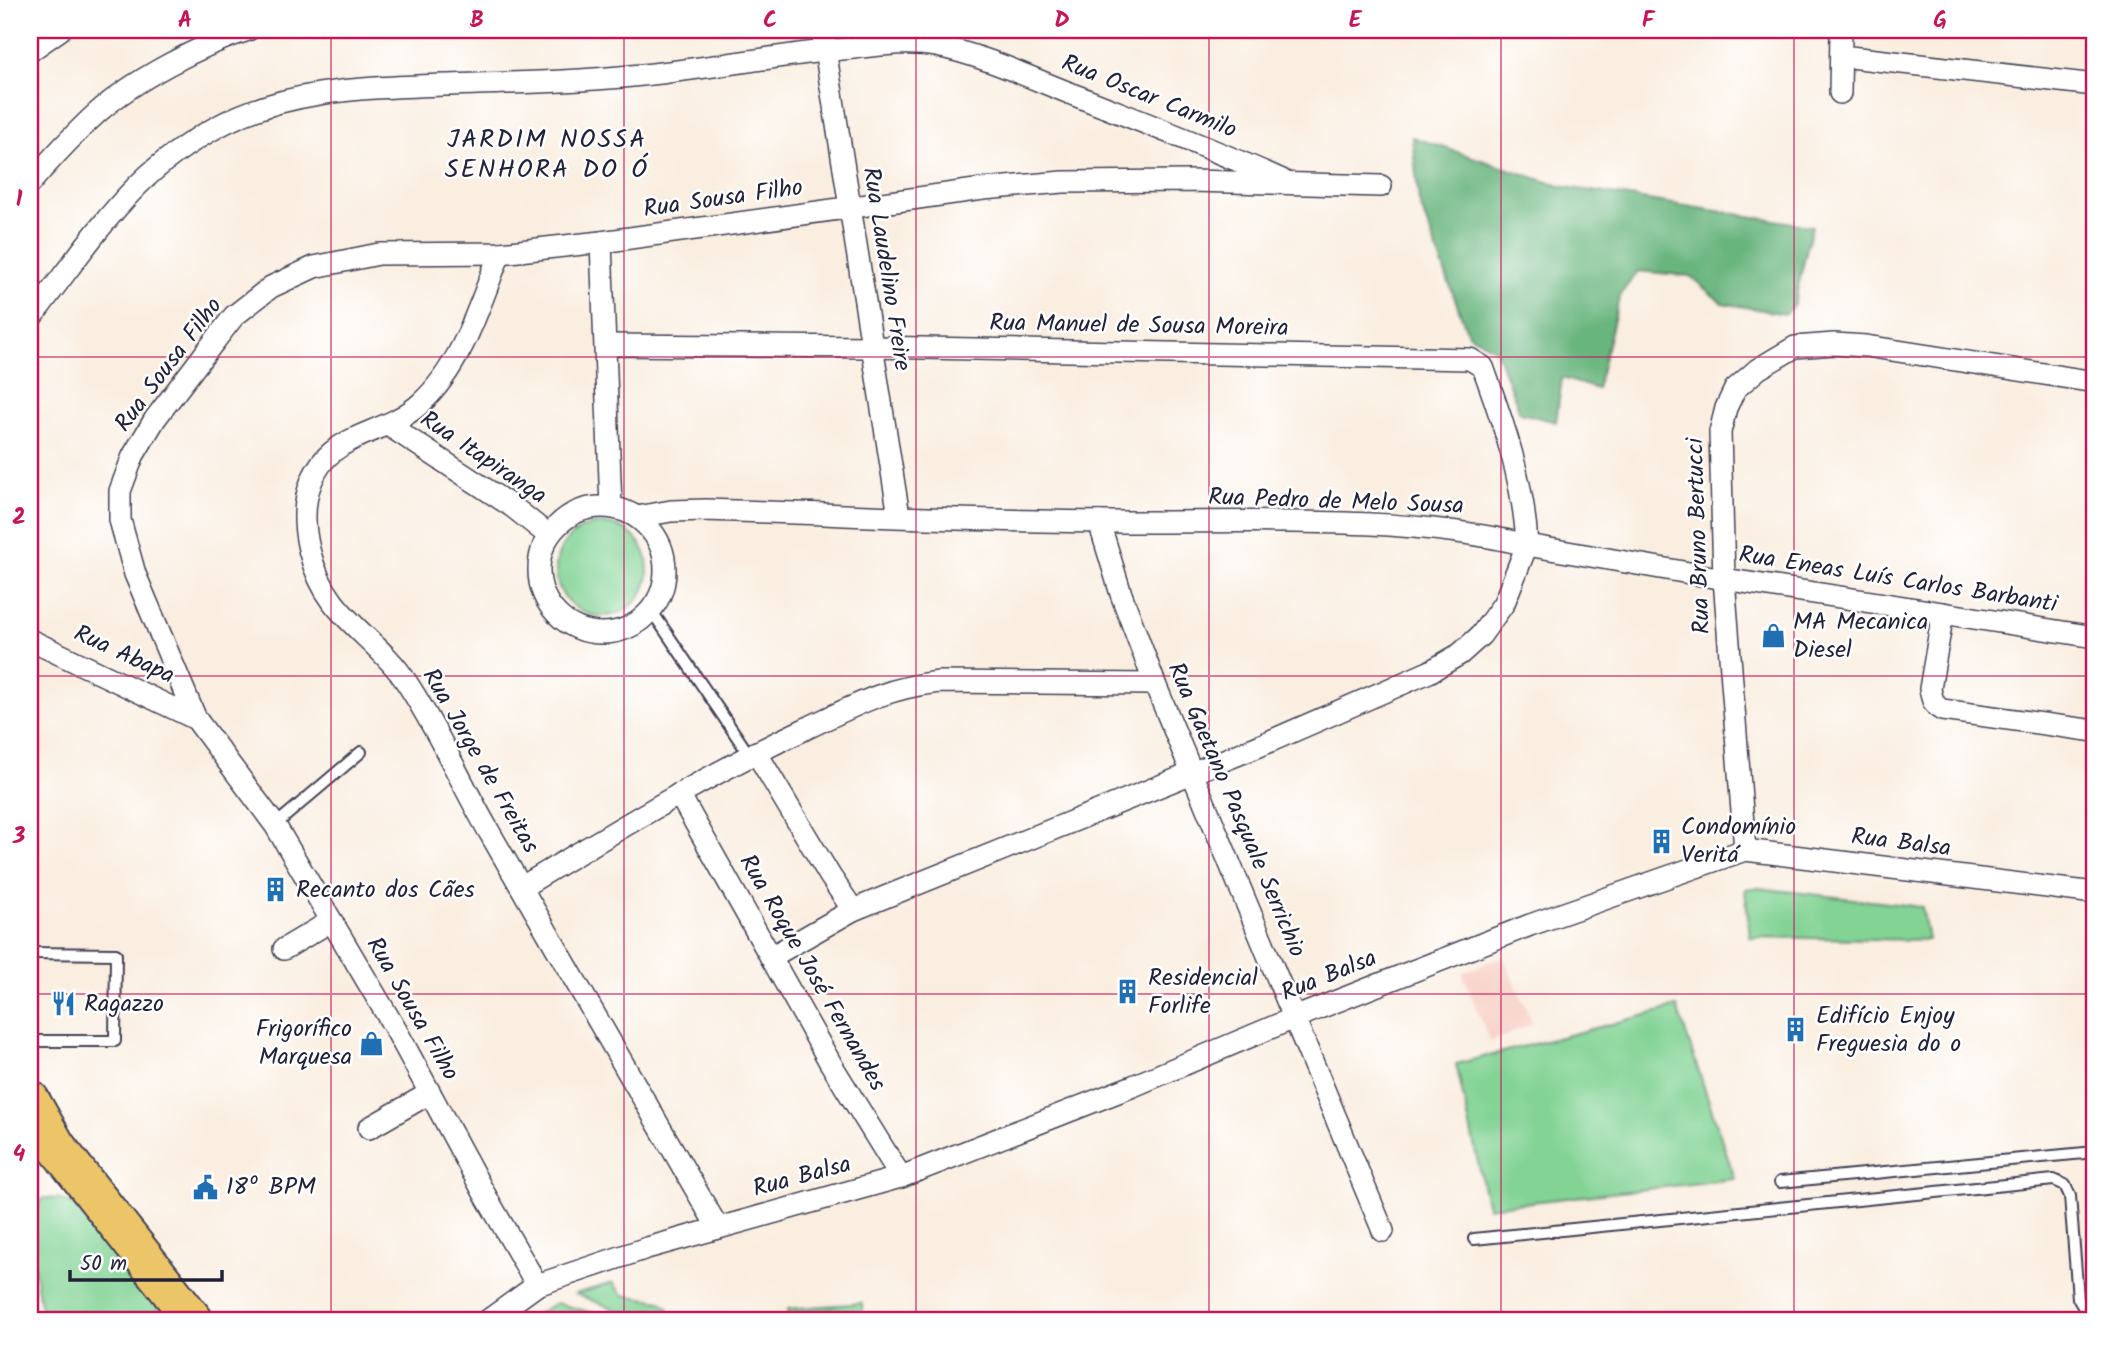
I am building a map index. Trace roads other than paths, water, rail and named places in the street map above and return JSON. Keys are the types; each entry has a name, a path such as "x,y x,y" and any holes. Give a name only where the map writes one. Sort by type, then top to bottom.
{"highway":[{"path":"30,1100 56,1146 194,1321"}],"street":[{"path":"30,51 60,30"},
{"path":"30,183 98,113 120,96 177,61 248,30"},
{"path":"1840,93 1841,30"},
{"name":"Rua Oscar Carmilo","path":"30,319 138,185 179,150 217,126 262,106 311,95 370,88 639,75 823,40 931,45 961,51 1190,140 1293,185"},
{"name":"Rua Laudelino Freire","path":"823,40 898,516"},
{"path":"1841,56 2095,85"},
{"name":"Rua Sousa Filho","path":"537,1285 484,1194 397,1030 275,825 196,719 135,574 120,520 120,491 133,456 155,419 234,316 271,287 314,267 379,254 500,253 601,242 983,189 1063,182 1191,181 1381,186"},
{"path":"601,242 611,507"},
{"name":"Rua Jorge de Freitas","path":"500,253 456,356 421,404 388,425 355,436 337,447 324,461 307,496 305,520 308,546 318,575 333,601 402,675 420,702 489,832 718,1228"},
{"name":"Rua Bruno Bertucci","path":"1745,850 1724,579 1720,432 1726,408 1735,389 1758,369 1795,347 1834,344 1866,346 2095,382"},
{"name":"Rua Manuel de Sousa Moreira","path":"606,345 872,347 1470,359 1483,367 1516,465 1524,504 1527,545"},
{"name":"Rua Itapiranga","path":"388,425 513,507 548,535"},
{"path":"593,507 611,507 637,517 652,531 665,562 665,579 660,595 651,610 635,624 615,632 594,633 573,626 556,614 544,597 538,576 540,555 548,535 560,522 575,512 593,507"},
{"name":"Rua Pedro de Melo Sousa","path":"637,517 671,511 706,510 1099,522 1322,523 1419,528 1492,536 1527,545"},
{"name":"Rua Gaetano Pasquale Serrichio","path":"1099,522 1121,594 1155,684 1383,1231"},
{"path":"771,957 853,910 1193,773 1429,672 1460,654 1481,635 1504,603 1527,545"},
{"name":"Rua Eneas Luís Carlos Barbanti","path":"1527,545 2095,637"},
{"path":"1943,613 1930,689 1932,700 1937,707 1942,710 2095,731"},
{"name":"Rua Abapa","path":"30,640 196,719"},
{"path":"522,887 679,794 753,754 880,694 908,686 939,682 1155,684"},
{"path":"753,754 853,910"},
{"name":"Rua Roque José Fernandes","path":"679,794 831,1064 901,1177"},
{"name":"Rua Balsa","path":"487,1321 537,1285 647,1248 901,1177 1530,925 1745,850 2095,893"},
{"path":"284,948 331,921"},
{"path":"369,1128 430,1093"}],"lane":[{"path":"651,610 753,754"},
{"path":"275,825 361,752"},
{"path":"30,953 116,954 115,1041 30,1041"},
{"path":"1780,1182 2095,1152"},
{"path":"1474,1239 2054,1180 2065,1185 2070,1196 2078,1298 2085,1310 2095,1313"}],"place":[{"name":"MA Mecanica Diesel","path":"1773,636"},
{"name":"Condomínio Veritá","path":"1661,841"},
{"name":"Recanto dos Cães","path":"276,890"},
{"name":"Residencial Forlife","path":"1128,992"},
{"name":"Ragazzo","path":"64,1004"},
{"name":"Edifício Enjoy Freguesia do o","path":"1796,1030"},
{"name":"Frigorífico Marquesa","path":"372,1043"},
{"name":"18º BPM","path":"206,1187"}],"district":[{"name":"JARDIM NOSSA SENHORA DO Ó","path":"547,155"}]}
